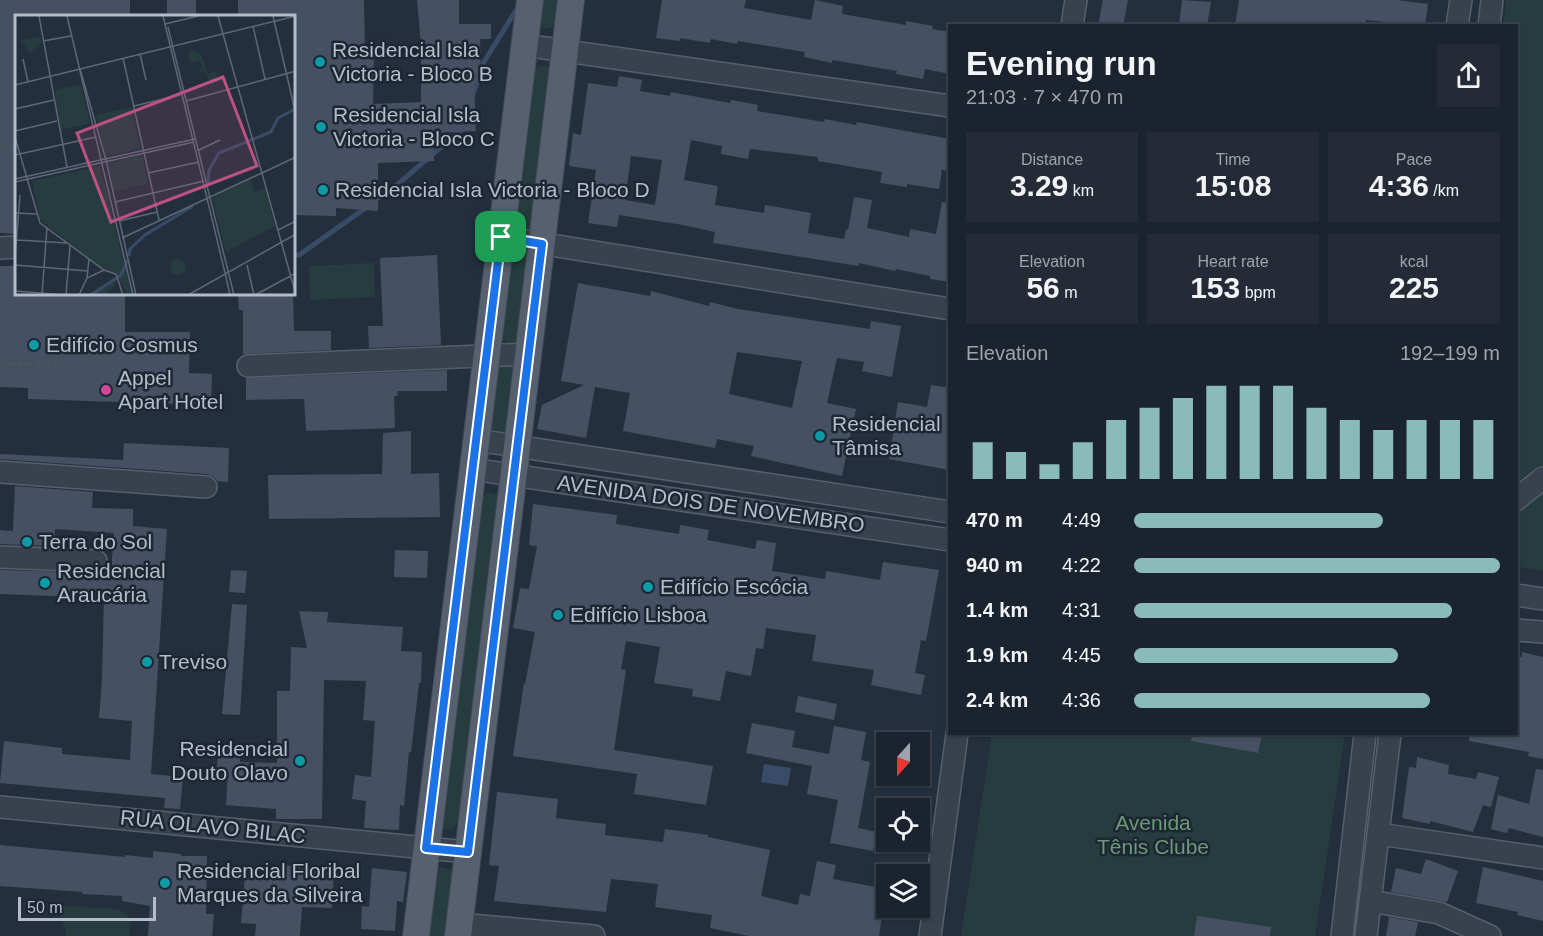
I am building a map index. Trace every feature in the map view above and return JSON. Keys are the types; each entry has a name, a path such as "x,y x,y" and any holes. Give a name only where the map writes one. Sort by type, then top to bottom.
{"main road":[{"path":"416,936 530,0"},
{"path":"459,930 571,0"}],"street":[{"path":"1072,24 1076,0"},
{"path":"1457,24 1461,0"},
{"path":"1489,24 1492,0"},
{"path":"524,45 948,106"},
{"path":"501,237 948,309"},
{"path":"0,248 15,247"},
{"path":"248,366 529,354"},
{"name":"AVENIDA DOIS DE NOVEMBRO","path":"476,440 948,512"},
{"name":"AVENIDA DOIS DE NOVEMBRO","path":"472,469 948,540"},
{"path":"0,472 206,487"},
{"path":"1518,498 1543,478"},
{"path":"0,557 96,561"},
{"path":"1518,596 1543,599"},
{"path":"1518,630 1543,633"},
{"path":"930,936 957,735"},
{"path":"1342,936 1365,735"},
{"path":"1366,936 1390,735"},
{"name":"RUA OLAVO BILAC","path":"0,807 468,852"},
{"path":"1379,834 1543,858"},
{"path":"1370,901 1439,913 1490,936"},
{"path":"459,930 594,936"}],"path":[{"path":"0,149 15,150"},
{"path":"0,364 65,365"}],"green space":[{"path":"542,0 558,0 555,26 546,29 541,27 539,20"},
{"path":"1506,0 1543,0 1543,571 1518,567 1518,24 1503,24"},
{"path":"538,67 550,68 531,230 521,230 515,224 533,72"},
{"path":"520,251 527,253 530,257 521,338 511,347 501,338 512,256"},
{"path":"374,263 375,297 310,300 309,266"},
{"path":"514,363 517,368 507,431 497,434 490,429 499,366"},
{"path":"488,492 500,495 502,503 458,821 453,829 441,829 435,820 483,497"},
{"name":"Avenida Tênis Clube","path":"992,735 1345,735 1315,936 961,936"},
{"path":"440,867 452,870 454,878 447,936 428,936 435,877"},
{"path":"61,907 117,909 126,914 131,922 129,936 65,936 66,932 59,912"}],"water":[{"path":"764,764 791,768 788,786 761,782"}],"building":[{"path":"0,0 130,0 130,15 15,15 15,234 0,233"},
{"path":"167,0 196,0 196,15 167,15"},
{"path":"238,0 364,0 365,52 374,53 373,104 421,102 421,44 417,0 459,0 459,24 491,24 491,39 480,39 481,83 474,83 476,131 433,133 434,161 378,163 378,211 336,208 336,216 296,215 296,15 238,15"},
{"path":"662,0 746,0 744,8 811,20 815,0 843,6 842,14 906,25 906,21 933,26 932,29 948,32 948,74 925,69 923,79 896,74 897,71 804,57 805,52 738,41 737,44 711,39 710,43 680,38 680,41 656,38"},
{"path":"1103,0 1128,0 1123,24 1098,24"},
{"path":"1182,0 1211,2 1207,24 1179,24"},
{"path":"1239,0 1397,0 1428,4 1425,24 1366,20 1365,24 1268,22 1268,24 1235,24"},
{"path":"619,76 642,80 640,91 670,96 671,92 730,103 731,100 758,105 757,111 824,122 825,119 856,125 857,122 948,139 948,171 942,170 939,189 880,183 882,172 818,161 818,157 750,149 748,159 721,154 722,146 691,140 684,180 718,186 715,205 764,213 765,205 811,213 808,233 844,239 846,229 848,230 854,197 872,200 867,228 909,237 910,229 936,234 942,202 948,203 948,282 896,269 895,271 859,263 859,266 713,243 715,232 683,225 619,215 617,227 588,223 596,170 569,166 573,133 581,135 588,83 617,87","holes":["631,156 662,160 655,205 625,200"]},
{"path":"437,255 441,345 369,348 368,326 383,326 380,258"},
{"path":"0,266 15,266 15,296 125,296 125,332 190,332 189,373 212,374 211,405 28,399 28,388 0,387"},
{"path":"578,283 650,296 651,291 709,306 710,302 738,309 870,329 871,321 901,326 892,377 862,371 864,362 837,358 827,403 856,409 842,476 751,456 754,446 717,439 715,448 623,431 630,393 595,387 586,438 537,429 542,405 584,385 561,381","holes":["737,352 802,361 792,408 729,394"]},
{"path":"238,296 293,296 294,331 331,331 331,350 243,354 243,310 239,310"},
{"path":"447,370 447,391 398,391 397,396 394,396 395,428 306,431 304,399 246,400 246,378"},
{"path":"931,385 948,388 948,470 889,459 898,402 927,407"},
{"path":"411,431 411,474 439,473 440,517 269,519 268,475 382,474 383,433"},
{"path":"124,443 229,448 228,482 217,481 207,474 0,459 0,454 123,460"},
{"path":"15,486 93,492 92,508 133,509 133,526 167,529 151,774 183,777 180,809 164,808 165,798 0,783 4,741 62,748 62,754 130,760 132,721 99,718 104,598 0,594 0,570 111,573 114,533 55,529 54,546 0,544 0,530 13,531"},
{"path":"533,504 617,515 616,524 679,534 680,525 709,530 707,540 755,549 757,540 776,543 772,571 825,579 826,571 880,580 883,562 939,570 926,641 921,640 915,673 925,675 921,695 871,685 874,670 812,661 816,635 766,628 763,649 756,648 751,676 726,671 720,701 692,696 693,689 654,683 660,647 626,641 621,669 626,670 614,750 713,766 706,805 634,794 637,774 513,756 524,683 535,632 513,628 520,588 529,589 537,546 529,545"},
{"path":"395,550 428,551 427,578 394,577"},
{"path":"231,570 247,571 245,593 229,592"},
{"path":"232,604 247,605 240,715 222,714"},
{"path":"299,611 328,612 327,622 403,627 401,651 422,652 421,683 419,683 411,753 409,752 404,806 400,805 399,830 364,828 366,801 352,799 355,775 371,777 375,721 363,720 366,681 324,680 322,819 276,819 276,809 226,805 228,771 217,770 218,747 240,748 240,762 277,763 277,691 290,691 291,647 307,648"},
{"path":"1522,652 1543,657 1543,759 1528,756 1529,752 1469,741 1469,735 1518,735 1518,656 1522,657"},
{"path":"798,696 837,704 834,720 795,712"},
{"path":"752,723 795,731 792,747 829,754 834,726 866,732 861,760 870,762 858,828 876,832 873,851 830,843 838,800 807,794 812,766 746,753"},
{"path":"1192,735 1262,735 1258,753 1191,741"},
{"path":"1417,757 1449,765 1448,774 1476,779 1478,772 1499,777 1491,807 1483,805 1473,832 1430,821 1430,824 1402,818 1409,767 1416,768"},
{"path":"1536,769 1543,770 1543,837 1509,828 1507,833 1491,829 1498,795 1529,804"},
{"path":"497,792 558,799 556,818 606,824 605,835 663,842 665,829 708,835 708,837 770,850 761,896 798,905 800,894 810,896 817,861 836,865 833,879 876,887 876,918 882,918 879,936 749,936 710,928 712,915 655,907 658,884 611,879 606,912 494,901 499,866 489,865"},
{"path":"0,845 125,857 125,855 153,858 153,851 181,854 181,856 207,856 206,914 214,914 212,936 148,936 150,906 122,901 122,896 0,886"},
{"path":"1426,859 1458,871 1447,902 1391,892 1396,868 1421,874"},
{"path":"280,865 334,869 332,908 302,907 300,936 255,936 256,924 241,923 245,875 280,878"},
{"path":"1483,867 1543,881 1543,921 1517,915 1518,912 1476,903"},
{"path":"372,868 407,872 403,902 397,901 395,931 361,929 362,906 369,907"},
{"path":"1197,916 1271,927 1270,936 1194,936"},
{"path":"1389,917 1418,922 1415,936 1386,936"}],"waterway":[{"path":"472,97 484,62 518,7"},
{"path":"374,201 398,184 463,126"},
{"path":"296,255 367,207"}],"place":[{"name":"Residencial Isla Victoria - Bloco B","path":"320,62"},
{"name":"Residencial Isla Victoria - Bloco C","path":"321,127"},
{"name":"Residencial Isla Victoria - Bloco D","path":"323,190"},
{"name":"Edifício Cosmus","path":"34,345"},
{"name":"Appel Apart Hotel","path":"106,390"},
{"name":"Residencial Tâmisa","path":"820,436"},
{"name":"Terra do Sol","path":"27,542"},
{"name":"Residencial Araucária","path":"45,583"},
{"name":"Edifício Escócia","path":"648,587"},
{"name":"Edifício Lisboa","path":"558,615"},
{"name":"Treviso","path":"147,662"},
{"name":"Residencial Douto Olavo","path":"300,761"},
{"name":"Residencial Floribal Marques da Silveira","path":"165,883"}],"route":[{"path":"501,237 542,244 468,852 426,848 501,237"}]}
